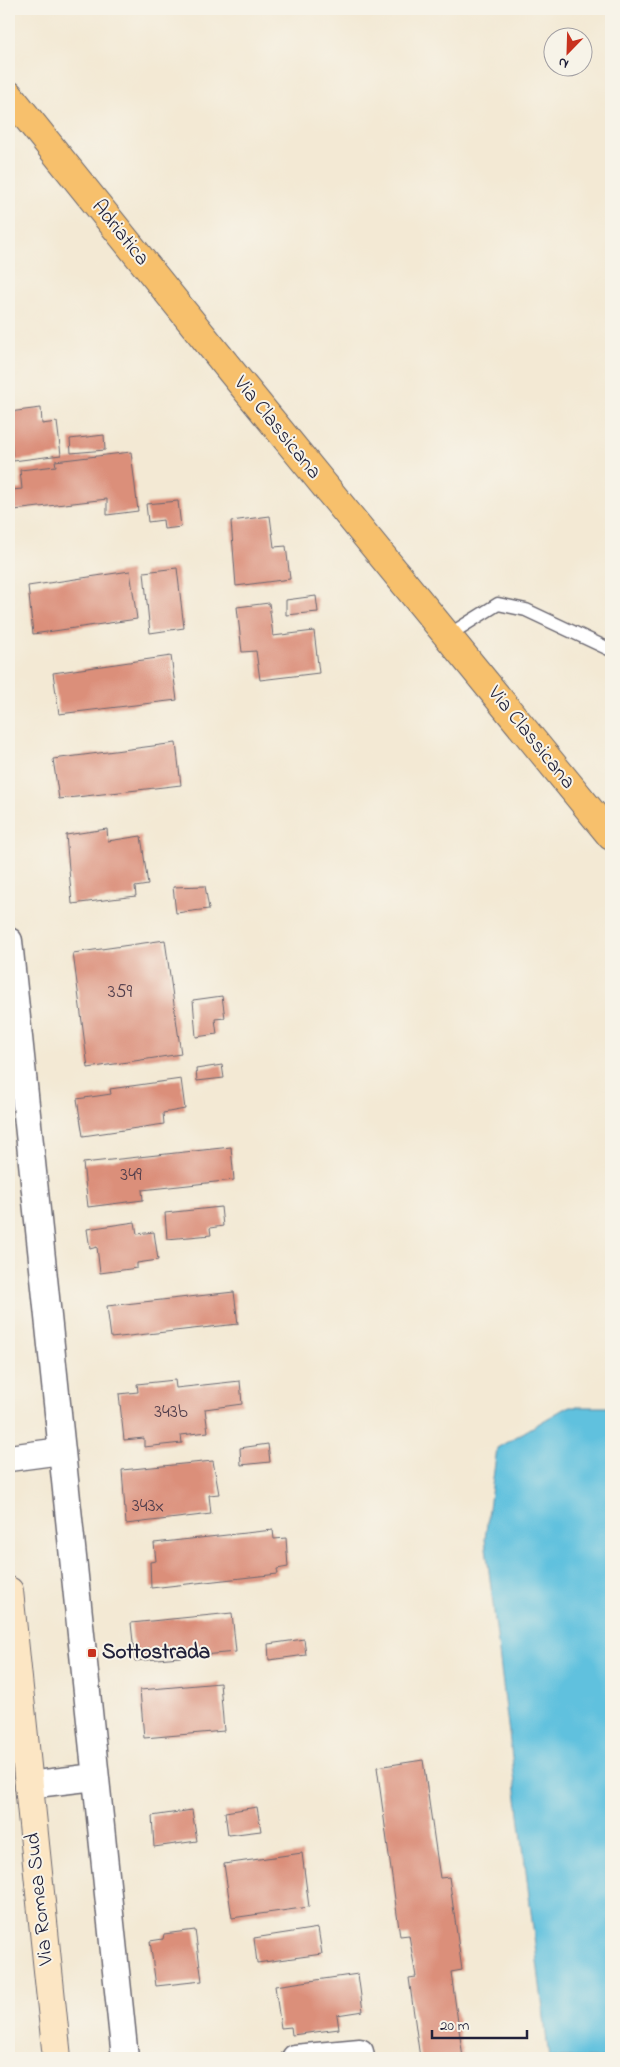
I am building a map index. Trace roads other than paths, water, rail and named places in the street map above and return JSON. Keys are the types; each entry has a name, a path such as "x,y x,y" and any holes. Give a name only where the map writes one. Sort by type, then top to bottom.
{"highway":[{"name":"Adriatica","path":"9,95 230,371"},
{"name":"Via Classicana","path":"230,371 611,812"},
{"name":"Via Classicana","path":"230,371 611,836"}],"main road":[{"name":"Via Romea Sud","path":"9,1591 57,2058"}],"street":[{"path":"9,941 125,2058"},
{"path":"9,1458 61,1451"},
{"path":"28,1785 95,1777"},
{"path":"295,2058 360,2052 361,2058"}],"lane":[{"path":"455,631 498,604 526,610 611,650"}],"water":[{"path":"567,1407 611,1407 611,2058 549,2058 485,1539 497,1448"}],"place":[{"name":"Sottostrada","path":"92,1653"}]}
